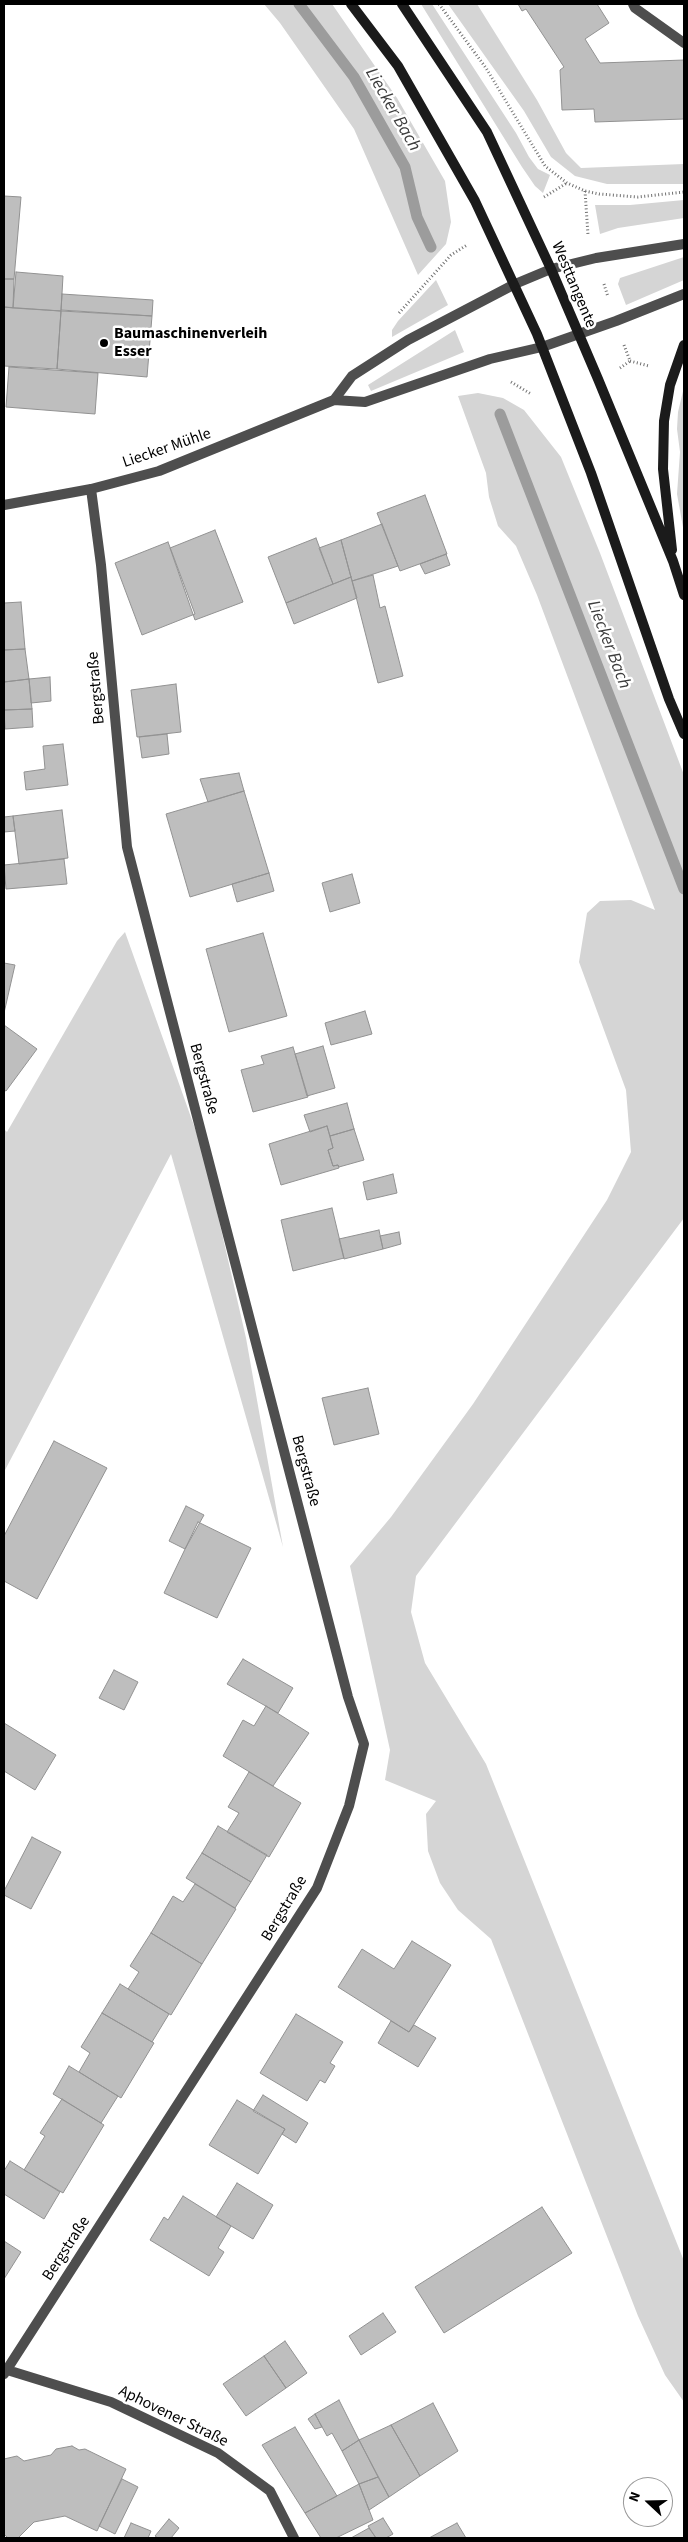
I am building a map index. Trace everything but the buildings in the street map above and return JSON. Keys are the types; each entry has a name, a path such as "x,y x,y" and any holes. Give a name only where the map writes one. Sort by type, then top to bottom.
{"main road":[{"path":"351,4 398,66 475,201 514,284 542,346 591,473 669,699 684,734"},
{"name":"Westtangente","path":"402,4 487,132 551,269 673,561 684,595"},
{"path":"673,561 663,469 664,421 670,385 684,345"}],"street":[{"path":"633,4 635,8 684,43"},
{"path":"334,400 352,376 408,340 514,284 551,269 596,258 684,244"},
{"name":"Liecker Mühle","path":"4,505 91,489 159,471 334,400 364,402 490,359 542,346 578,334 684,294"},
{"name":"Bergstraße","path":"5,2371 317,1888 349,1806 364,1744 348,1697 127,847 98,538 91,489"},
{"name":"Aphovener Straße","path":"5,2371 110,2402 218,2453 270,2490 294,2538"}],"path":[{"path":"439,4 486,68 545,166 567,183 585,191 599,194 638,197 684,192"},
{"path":"523,210 567,183"},
{"path":"394,319 451,256 489,231"}],"shaded area":[{"path":"264,4 332,4 397,98 445,181 451,222 446,244 418,275 354,129 280,23"},
{"path":"421,4 432,4 516,133 529,157 538,169 550,175 543,193 535,186 522,167"},
{"path":"448,4 477,4 537,100 566,153 581,168 684,164 684,184 607,184 575,176 551,157 524,111"},
{"path":"684,200 684,218 618,228 600,234 595,205 630,205"},
{"path":"684,257 684,280 626,305 618,284 620,278"},
{"path":"436,280 448,305 392,337 392,330 398,321"},
{"path":"455,330 464,352 371,391 368,385"},
{"path":"684,387 684,533 677,494 680,452 677,429 678,412"},
{"path":"478,393 503,398 524,410 561,457 600,553 684,775 684,1218 416,1576 411,1612 425,1663 486,1764 684,2261 684,2402 665,2375 638,2316 491,1939 458,1910 440,1883 428,1851 426,1814 436,1801 385,1780 390,1750 350,1566 391,1517 473,1404 607,1200 631,1152 626,1090 579,962 587,913 600,901 631,900 655,910 537,595 516,546 498,526 489,497 486,473 458,396"},
{"path":"125,932 203,1151 246,1338 283,1547 171,1154 4,1472 4,1129 7,1132 117,941"}],"waterway":[{"name":"Liecker Bach","path":"299,4 354,77 405,167 417,217 431,247"},
{"name":"Liecker Bach","path":"500,414 684,889"}],"place":[{"name":"Baumaschinenverleih Esser","path":"104,343"}]}
